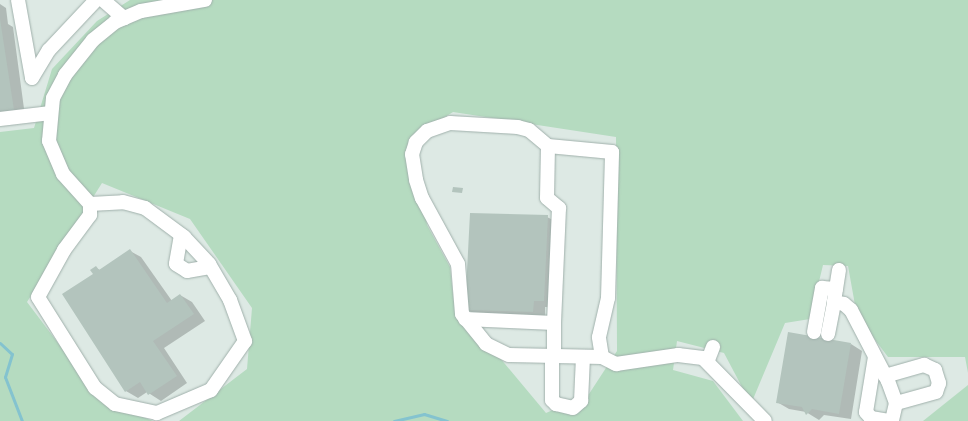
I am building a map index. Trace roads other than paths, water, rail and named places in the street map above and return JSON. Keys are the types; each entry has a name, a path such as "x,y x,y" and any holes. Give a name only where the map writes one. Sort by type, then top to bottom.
{"street":[{"path":"18,0 32,78 49,50 96,0"},
{"path":"103,0 124,18"},
{"path":"90,204 123,202 145,208 182,235 210,267 230,300 245,341 211,390 157,412 116,404 95,388 38,297 64,250 90,215 90,204 63,174 55,159 49,141 53,98 77,57 93,40 124,18 141,11 205,0"},
{"path":"0,119 51,112"},
{"path":"602,357 599,337 608,298 613,155 606,150 548,146 523,128 456,123 432,128 416,142 412,154 416,180 422,198 458,264 461,311 465,319 486,344 500,352 553,357 602,357 616,364 678,355 710,354 765,421"},
{"path":"548,146 547,198 559,208 552,400 556,404 574,408 581,401 583,357"},
{"path":"182,235 176,264 187,271 210,267"},
{"path":"821,333 835,296 839,270"},
{"path":"835,296 852,310 875,356 885,376 896,403 891,421 871,418 866,412 875,356"},
{"path":"465,319 554,323"},
{"path":"885,376 924,365 935,370 939,383 936,392 896,403"}],"waterway":[{"path":"0,343 12,354 5,377 22,421"},
{"path":"394,421 424,414 447,421"}]}
